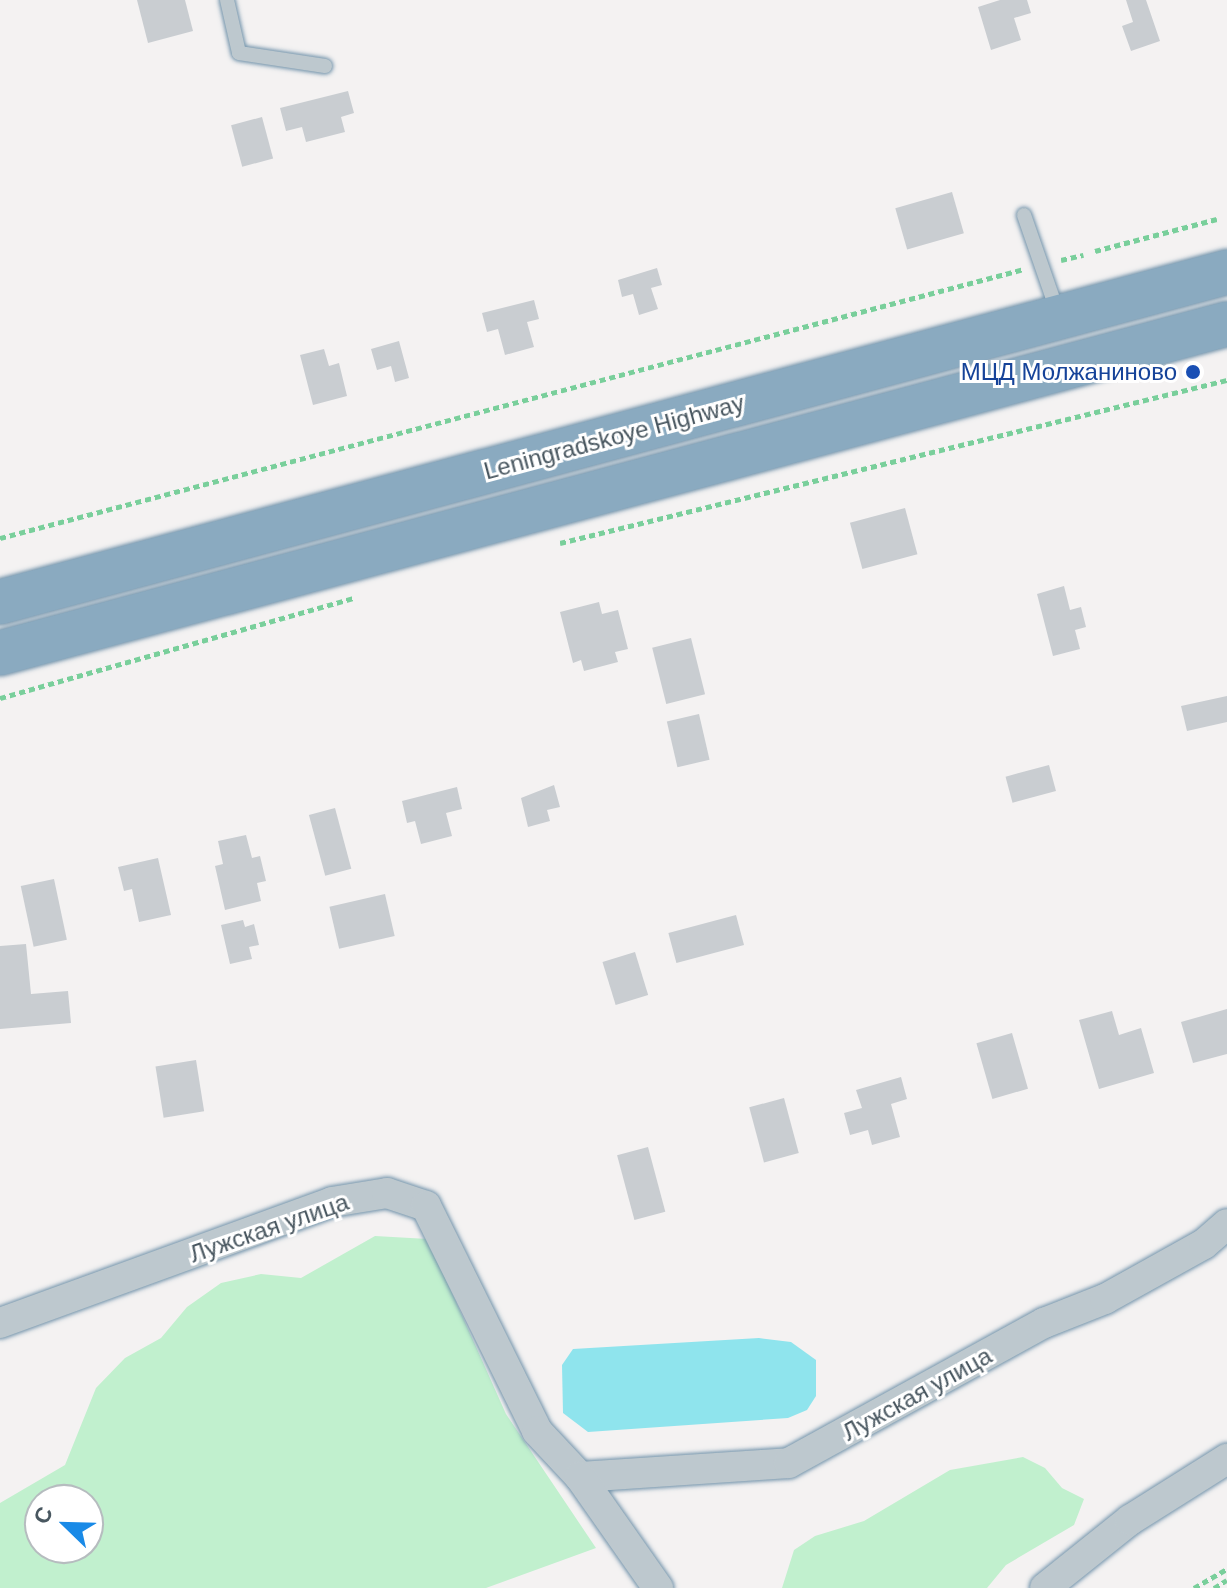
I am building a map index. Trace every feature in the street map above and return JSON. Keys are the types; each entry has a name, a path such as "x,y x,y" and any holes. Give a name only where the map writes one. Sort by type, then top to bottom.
{"highway":[{"name":"Leningradskoye Highway","path":"0,602 1227,272"},
{"name":"Leningradskoye Highway","path":"0,653 1227,324"}],"street":[{"name":"Лужская улица","path":"0,1323 332,1202 387,1193 426,1206 537,1431 580,1477 658,1588"},
{"name":"Лужская улица","path":"580,1477 789,1463 1044,1323 1105,1299 1204,1244 1227,1224"},
{"path":"1045,1588 1130,1520 1227,1459"}],"lane":[{"path":"227,0 239,53 325,66"},
{"path":"1024,215 1059,316"}],"path":[{"path":"1095,251 1217,219"},
{"path":"0,538 1083,255"},
{"path":"549,545 1227,380"},
{"path":"0,698 366,594"},
{"path":"1194,1588 1227,1569"},
{"path":"1214,1588 1227,1580"}],"green space":[{"path":"375,1236 428,1239 506,1414 596,1548 486,1588 0,1588 0,1503 24,1489 24,1564 104,1564 104,1484 32,1484 65,1465 96,1388 125,1358 161,1338 187,1307 221,1283 261,1274 301,1278"},
{"path":"1023,1457 1045,1468 1062,1488 1084,1499 1074,1525 1006,1565 987,1588 782,1588 794,1550 815,1536 864,1521 950,1470"}],"water":[{"path":"759,1338 791,1342 816,1360 816,1396 807,1410 788,1418 588,1432 563,1413 562,1365 573,1349"}],"building":[{"path":"137,0 185,0 193,31 148,43"},
{"path":"1000,0 1027,0 1031,13 1014,18 1021,40 991,50 978,7"},
{"path":"1126,0 1146,0 1160,41 1131,51 1122,26 1133,22"},
{"path":"348,91 354,113 341,117 345,132 306,142 302,127 286,131 280,108"},
{"path":"262,117 273,159 242,167 231,125"},
{"path":"952,192 964,233 907,250 895,208"},
{"path":"657,268 662,285 651,288 658,309 639,315 633,294 622,297 618,280"},
{"path":"534,300 539,319 527,322 534,347 505,355 498,329 487,332 482,313"},
{"path":"399,341 409,378 395,382 391,366 377,370 371,349"},
{"path":"324,349 329,366 339,363 347,396 313,405 300,355"},
{"path":"905,508 917,554 862,569 850,523"},
{"path":"1064,586 1070,610 1081,607 1086,627 1075,630 1080,649 1053,656 1037,594"},
{"path":"599,602 602,614 618,610 628,649 615,652 618,662 584,671 581,660 573,663 560,612"},
{"path":"691,638 705,694 666,704 652,648"},
{"path":"1227,696 1227,722 1187,731 1181,706"},
{"path":"699,714 710,760 677,767 667,721"},
{"path":"1049,765 1056,791 1013,803 1006,777"},
{"path":"554,785 560,807 547,810 550,821 528,827 521,798"},
{"path":"457,787 462,809 446,813 452,836 421,844 415,821 407,823 402,801"},
{"path":"335,808 351,869 325,876 309,815"},
{"path":"246,835 252,858 260,856 266,881 257,883 261,901 225,910 215,866 223,864 218,841"},
{"path":"158,858 171,915 139,922 132,889 124,891 118,867"},
{"path":"54,879 67,940 34,947 21,886"},
{"path":"385,894 395,936 339,949 329,907"},
{"path":"736,915 744,945 676,963 668,933"},
{"path":"243,920 245,927 254,924 259,945 249,947 252,959 230,964 221,925"},
{"path":"26,944 31,994 68,991 71,1023 0,1029 0,946"},
{"path":"635,952 648,995 616,1005 602,962"},
{"path":"1227,1009 1227,1054 1193,1063 1181,1022"},
{"path":"1112,1011 1119,1035 1141,1028 1154,1073 1099,1089 1079,1020"},
{"path":"1012,1033 1028,1089 992,1099 976,1043"},
{"path":"196,1060 204,1111 164,1118 156,1066"},
{"path":"901,1077 907,1099 891,1104 900,1137 872,1145 868,1130 850,1135 844,1113 862,1108 856,1090"},
{"path":"784,1098 799,1153 764,1162 749,1107"},
{"path":"648,1147 665,1212 634,1220 617,1155"}],"place":[{"name":"МЦД Молжаниново","path":"1193,372"}]}
